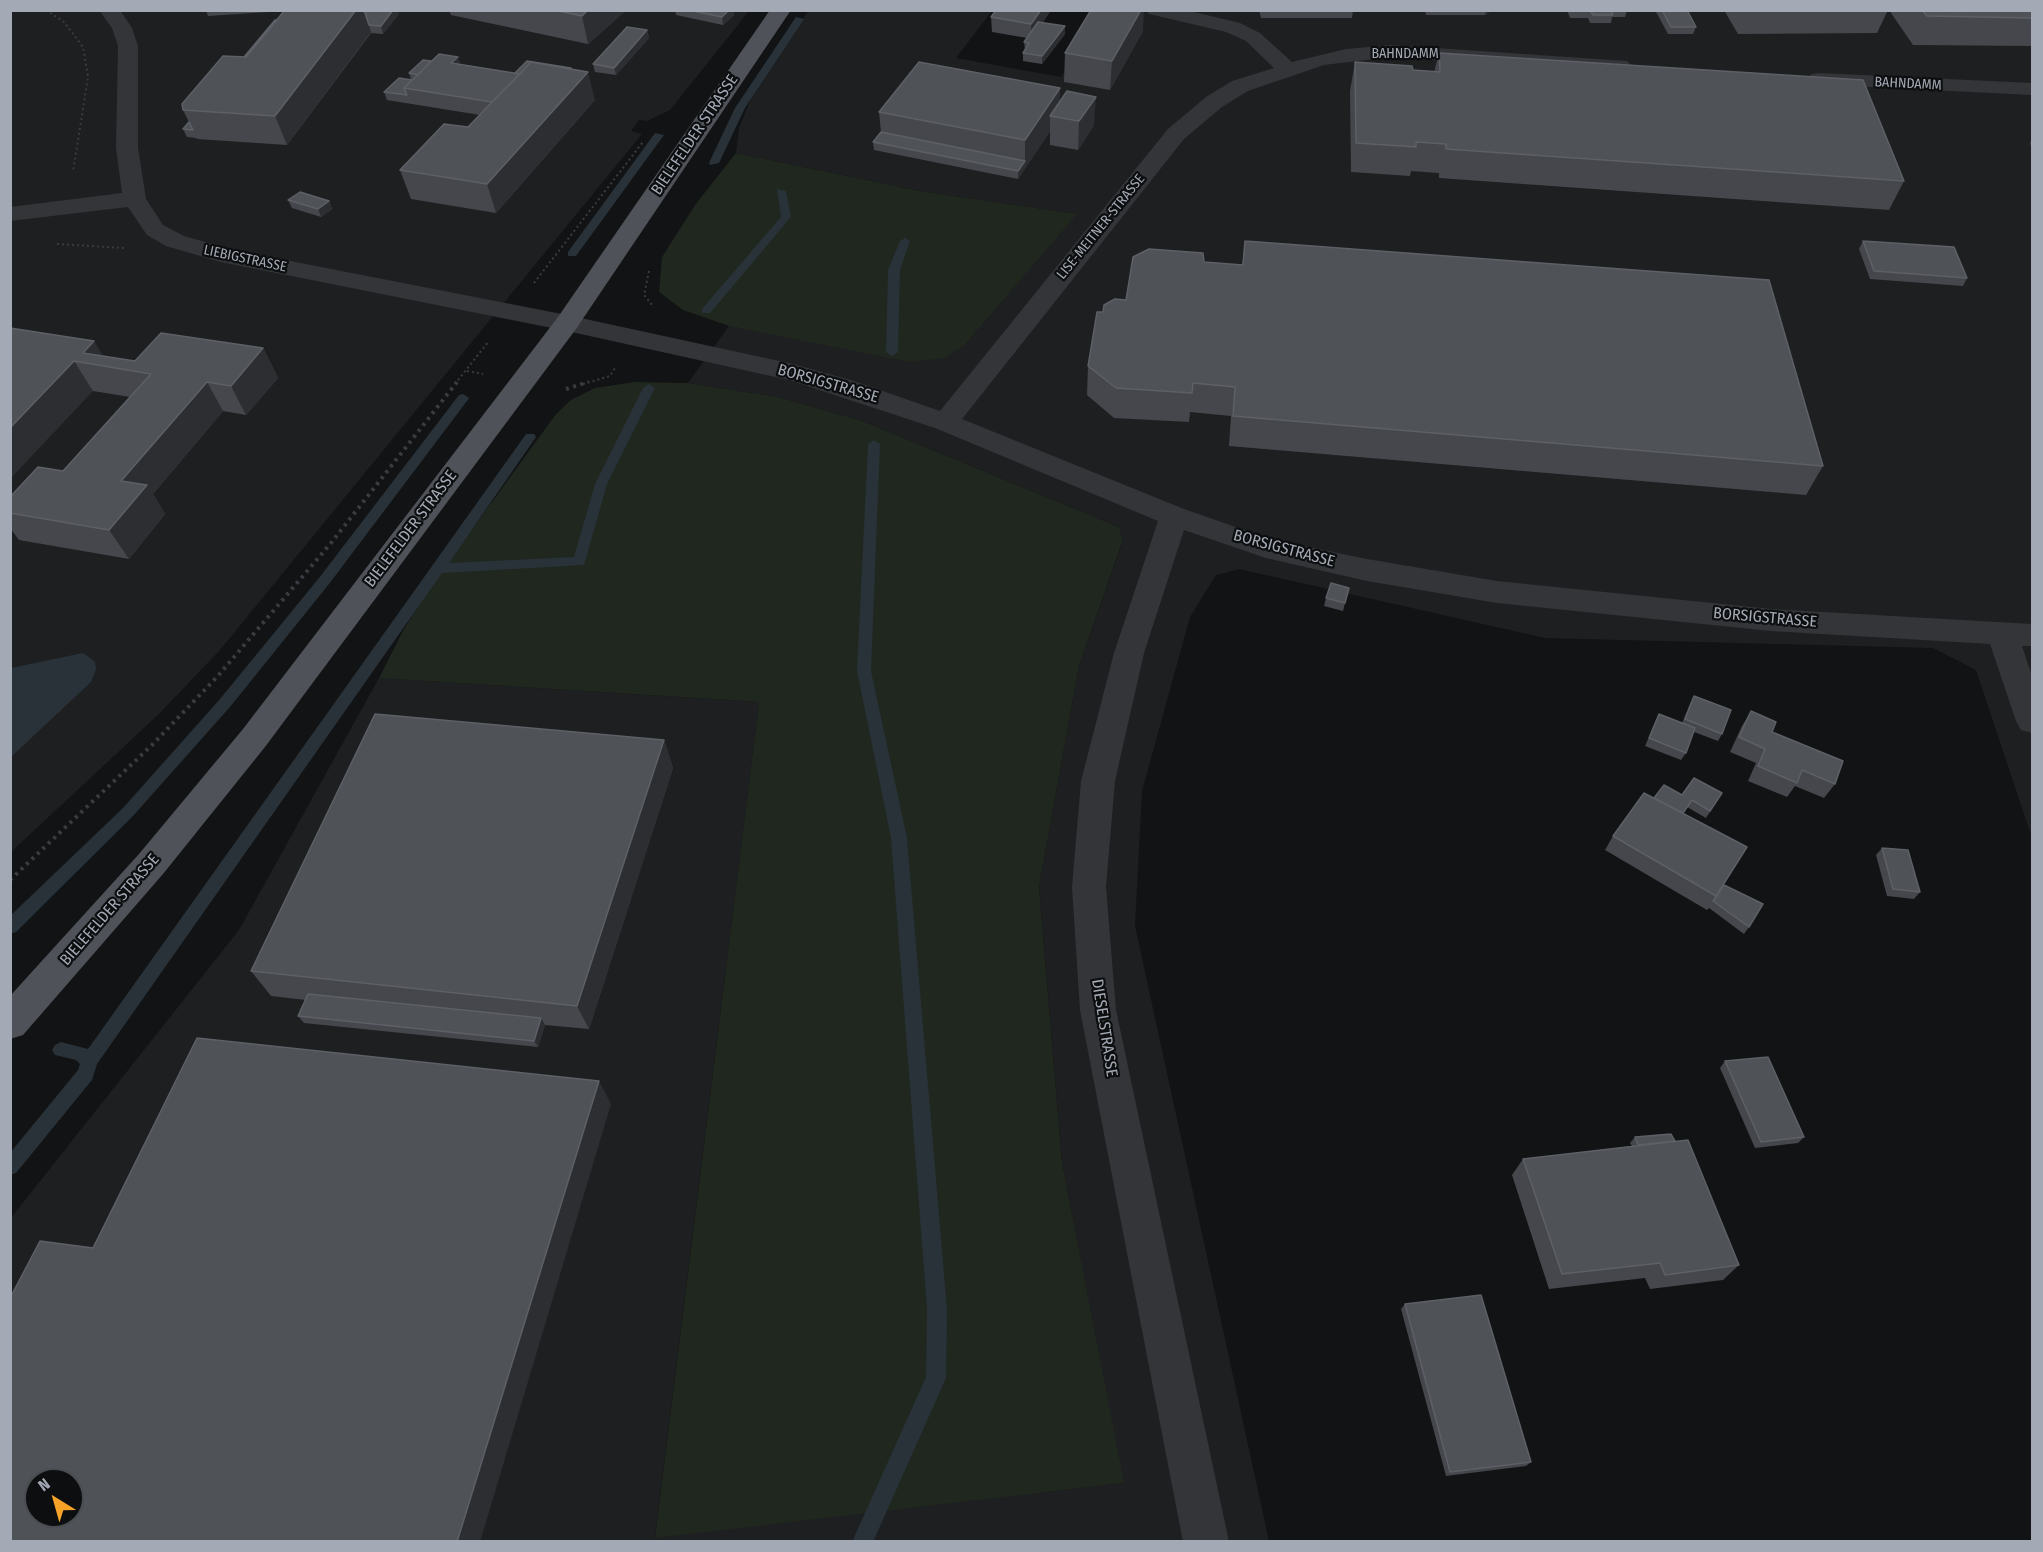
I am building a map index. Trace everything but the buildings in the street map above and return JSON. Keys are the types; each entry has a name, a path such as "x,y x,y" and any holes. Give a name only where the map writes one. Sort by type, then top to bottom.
{"main road":[{"name":"BIELEFELDER STRASSE","path":"10,1023 151,864 254,738 567,323 711,109 781,10"}],"street":[{"name":"LIEBIGSTRASSE","path":"109,10 122,28 128,46 127,148 134,199 154,230 175,241 230,257 567,323"},
{"path":"1156,10 1233,27 1253,37 1287,69"},
{"name":"BAHNDAMM","path":"1287,69 1346,55 1391,51 1641,67"},
{"name":"LISE-MEITNER-STRASSE","path":"945,422 1176,134 1215,102 1240,86 1287,69"},
{"name":"BAHNDAMM","path":"1793,77 2032,89"},
{"path":"12,214 134,199"},
{"name":"BORSIGSTRASSE","path":"567,323 793,372 945,422 1174,516 1266,548 1367,570 1497,592 1771,620 2032,635"},
{"name":"DIESELSTRASSE","path":"1174,516 1130,653 1098,781 1089,887 1098,1010 1206,1542"},
{"path":"2002,633 2032,722"}],"path":[{"path":"12,214 73,172 88,77 83,47 64,22 46,10"},
{"path":"53,244 116,250 175,241"},
{"path":"561,391 610,376 658,311 644,295 650,271 656,262"},
{"path":"10,880 152,745 217,677 331,543 511,312"}],"shaded area":[{"path":"1187,10 1198,13 1200,10 2032,11 2032,838 1976,670 1933,648 1545,638 1239,569 1216,575 1190,617 1142,791 1135,926 1269,1541 11,1541 10,1219 239,930 379,678 759,702 655,1537 1123,1483 1062,1162 1039,887 1079,666 1123,541 1119,527 860,420 778,397 688,383 729,326 945,358 963,347 1076,214 920,191 736,153 739,128 750,101 808,11 992,11 956,58 1061,77 1104,11"},
{"path":"11,11 749,11 670,110 647,121 639,120 631,131 642,134 220,650 159,714 11,852"},
{"path":"736,153 920,191 1077,214 963,347 945,358 910,362 729,326 683,310 659,292 662,257 695,205"},
{"path":"635,382 688,383 778,397 860,420 1119,527 1123,540 1079,666 1039,887 1062,1162 1124,1483 655,1538 759,702 379,678 404,629 433,583 556,414 571,400 595,388"},
{"path":"83,653 95,662 96,669 91,682 11,757 11,668"}],"waterway":[{"path":"714,163 740,108 799,19"},
{"path":"572,254 659,135"},
{"path":"706,311 786,217 781,191"},
{"path":"892,352 894,270 905,241"},
{"path":"438,568 579,562 601,484 649,388"},
{"path":"10,927 128,812 225,703 324,581 463,398"},
{"path":"438,568 530,437"},
{"path":"862,1542 936,1378 937,1309 899,838 864,671 874,444"},
{"path":"89,1061 438,568"},
{"path":"61,1050 80,1053 89,1061"},
{"path":"10,1167 86,1074 89,1061"}]}
